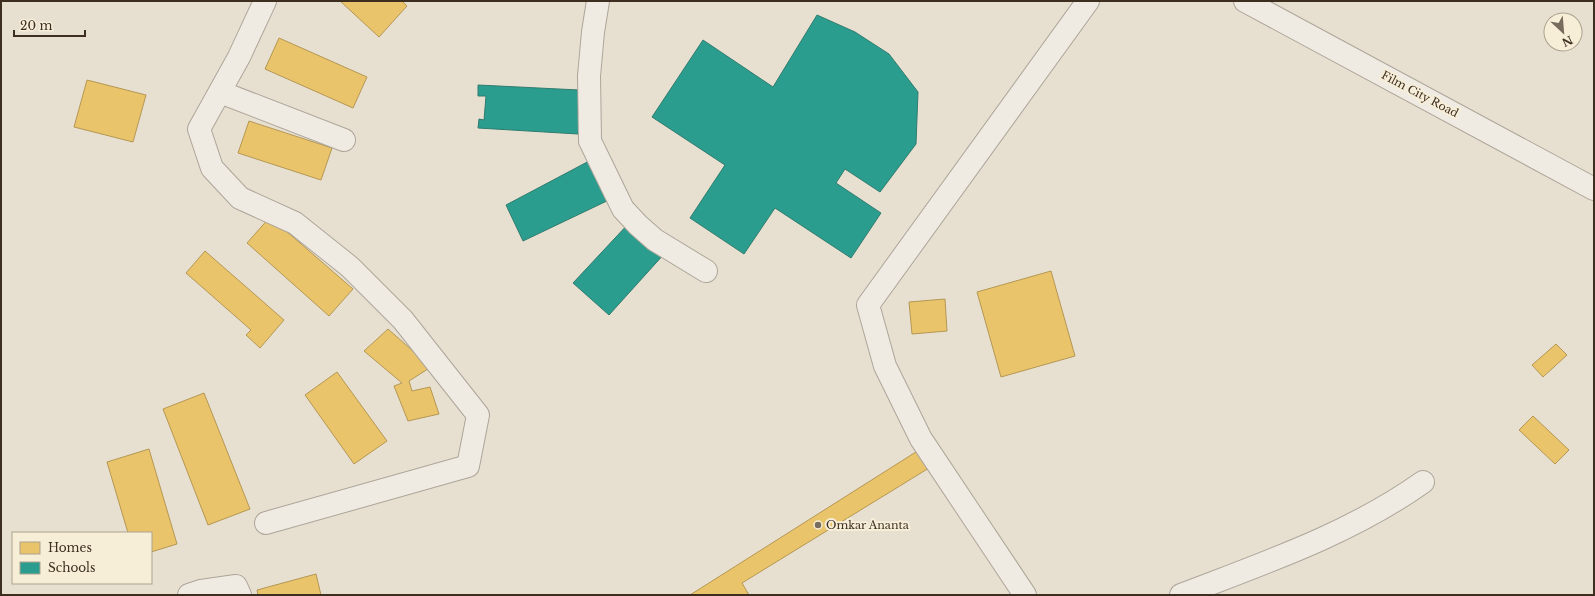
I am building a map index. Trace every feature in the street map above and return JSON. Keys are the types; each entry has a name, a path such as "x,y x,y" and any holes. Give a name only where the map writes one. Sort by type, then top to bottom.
{"street":[{"path":"265,1 220,92 199,129 212,168 240,198 294,223 350,267 403,320 478,415 468,466 266,523"},
{"path":"598,1 593,32 589,76 590,141 623,209 655,240 706,271"},
{"path":"1025,595 921,439 885,366 868,305 1088,1"},
{"name":"Film City Road","path":"1245,1 1594,189"},
{"path":"220,92 344,140"},
{"path":"1181,595 1317,542 1399,499 1423,482"},
{"path":"189,595 201,591 236,586 240,595"}],"building: Homes":[{"path":"340,1 402,1 407,6 379,37"},
{"path":"279,38 367,77 353,108 265,69"},
{"path":"87,80 146,95 133,142 74,127"},
{"path":"249,121 332,148 321,180 238,153"},
{"path":"270,217 353,289 329,316 247,243"},
{"path":"205,251 284,320 260,348 246,335 251,330 186,273"},
{"path":"1051,271 1075,356 1001,377 977,292"},
{"path":"945,299 947,331 912,334 909,302"},
{"path":"388,329 431,367 409,381 412,391 430,387 439,414 408,421 394,386 402,383 364,351"},
{"path":"1556,344 1567,355 1543,377 1532,365"},
{"path":"337,372 387,441 354,464 305,395"},
{"path":"204,393 250,509 208,525 163,409"},
{"path":"1533,416 1569,450 1555,464 1519,430"},
{"path":"149,449 177,544 152,552 152,532 128,532 107,462"},
{"name":"Omkar Ananta","path":"919,450 929,468 742,583 749,595 690,595"},
{"path":"316,574 321,595 258,595 257,590"}],"building: Schools":[{"path":"817,15 855,32 889,54 918,92 916,144 880,192 845,169 836,183 881,213 851,258 775,208 744,254 690,218 725,165 652,117 703,40 773,87"},
{"path":"478,85 579,90 578,114 584,115 584,126 579,125 578,134 478,128 479,119 484,120 486,96 478,96"},
{"path":"591,160 611,199 523,241 506,205"},
{"path":"630,222 665,253 609,315 573,283"}],"place":[{"name":"Omkar Ananta","path":"818,525"}]}
